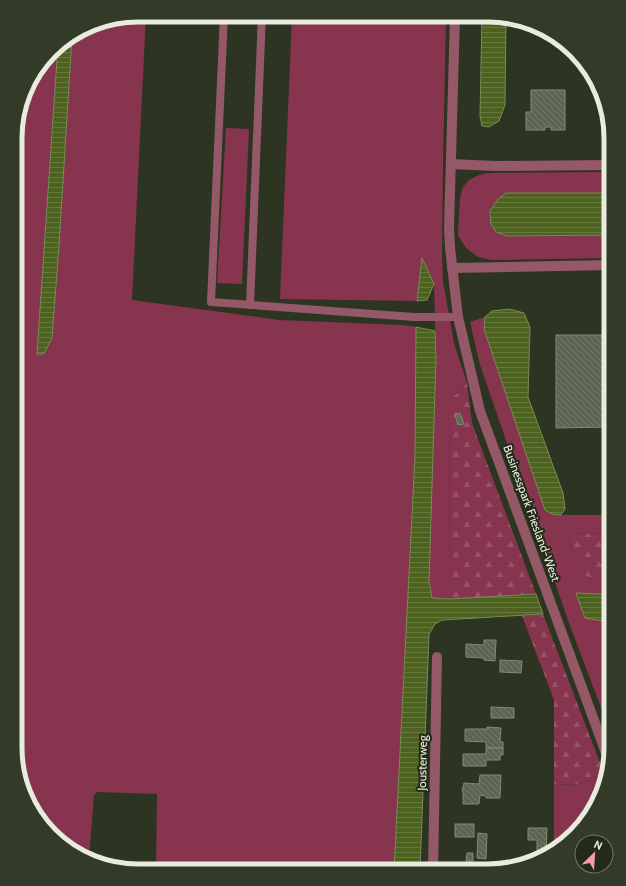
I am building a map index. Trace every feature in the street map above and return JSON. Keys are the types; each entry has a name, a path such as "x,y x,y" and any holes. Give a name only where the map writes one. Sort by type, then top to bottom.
{"street":[{"name":"Businesspark Friesland-West","path":"455,22 449,227 458,317 480,411 604,747"},
{"path":"451,164 495,166 604,165"},
{"path":"452,268 604,265"},
{"name":"Jousterweg","path":"433,864 437,656"}],"lane":[{"path":"224,22 211,302 414,317 458,317"},
{"path":"250,305 262,22"}],"green space":[{"path":"146,22 132,300 279,320 403,325 416,327 415,456 394,864 156,864 157,794 97,792 94,796 89,853 68,840 56,830 46,818 34,799 24,770 22,748 22,138 26,108 31,94 42,74 57,56 37,354 48,346 52,338 72,44 101,28 116,24"},
{"path":"292,22 446,22 443,166 443,281 454,343 467,383 450,400 449,599 432,598 429,581 436,358 434,284 423,259 417,301 280,299"},
{"path":"226,128 249,129 242,284 217,283"},
{"path":"604,172 604,193 506,193 498,199 490,211 491,224 496,232 507,236 604,235 604,258 491,260 478,257 466,248 458,235 460,197 463,187 469,180 487,173"},
{"path":"485,317 484,329 545,510 561,515 604,515 604,533 569,534 568,539 586,576 604,582 604,595 600,594 585,618 604,621 604,716 569,623 480,365 470,322"},
{"path":"467,383 472,423 536,594 449,599 450,400"},
{"path":"604,533 604,583 589,578 583,572 568,539 569,534"},
{"path":"543,614 602,768 601,775 591,780 580,783 554,784 554,700 522,616"},
{"path":"601,775 592,799 584,812 575,824 554,842 554,784 580,783 591,780"}],"shaded area":[{"path":"482,22 506,24 505,105 499,121 489,127 482,126 480,116"},
{"path":"72,44 52,338 45,352 43,354 37,354 57,56"},
{"path":"506,193 604,193 604,235 507,236 496,232 491,224 490,211 498,199"},
{"path":"422,258 434,284 427,300 417,301"},
{"path":"509,309 524,313 530,327 528,397 563,493 565,509 561,515 552,514 545,510 484,329 485,317 492,311"},
{"path":"416,327 435,331 436,358 429,581 432,598 449,599 536,594 543,614 442,620 435,624 429,634 420,864 394,864 415,456"},
{"path":"576,593 604,595 604,621 585,618"}],"building":[{"path":"531,90 565,90 565,130 551,130 551,127 545,127 545,130 526,130 526,112 531,112"},
{"path":"556,335 604,335 604,427 556,428"},
{"path":"460,413 464,424 458,425 455,415"},
{"path":"484,640 496,640 495,661 484,660 484,658 466,657 466,644 484,645"},
{"path":"500,660 522,661 521,673 500,672"},
{"path":"491,707 514,708 514,718 491,718"},
{"path":"487,727 501,728 500,742 503,742 503,748 486,748 486,742 465,741 465,729 487,729"},
{"path":"486,748 503,748 503,755 500,755 500,760 486,760 486,766 463,766 463,754 486,754"},
{"path":"480,775 501,775 500,798 486,798 486,796 480,795 479,804 463,804 462,791 464,783 479,784"},
{"path":"455,824 474,824 474,837 455,837"},
{"path":"528,828 547,828 546,848 537,853 537,840 528,840"},
{"path":"478,833 487,834 486,859 477,858"},
{"path":"467,853 473,853 473,861 466,861"},
{"path":"455,863 473,863 473,864"}]}
